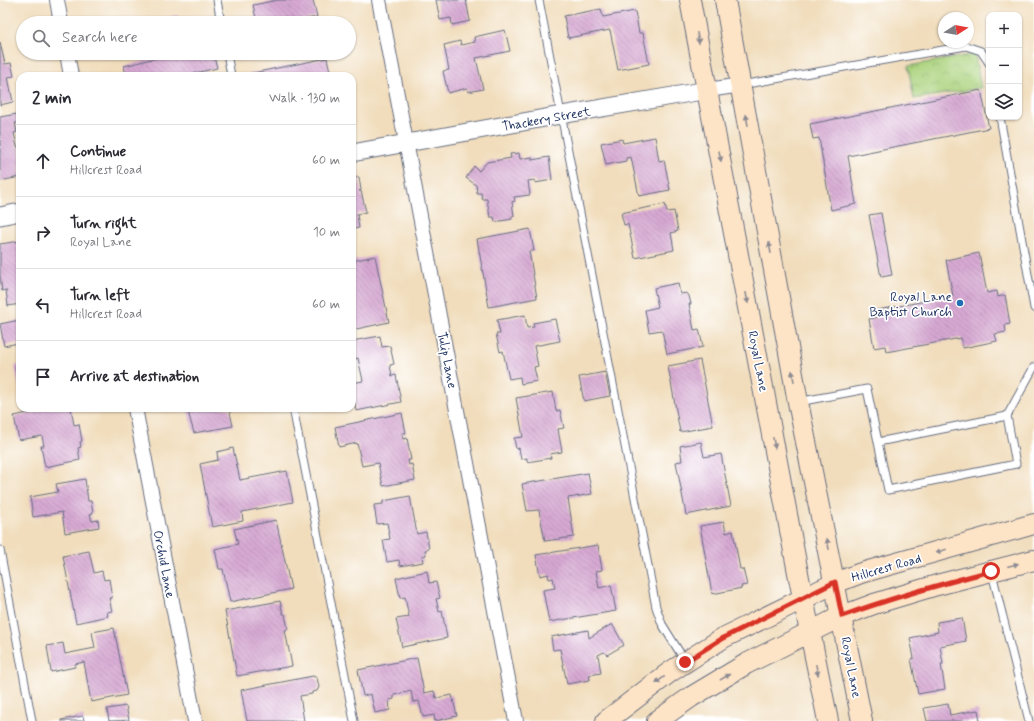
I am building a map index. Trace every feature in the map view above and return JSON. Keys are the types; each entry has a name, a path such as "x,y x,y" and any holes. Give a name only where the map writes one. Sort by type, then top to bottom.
{"main road":[{"name":"Royal Lane","path":"690,0 803,598 828,721"},
{"name":"Royal Lane","path":"725,0 798,402 862,721"},
{"name":"Hillcrest Road","path":"606,721 670,672 723,638 835,582 861,573 1034,524"},
{"path":"658,721 691,697 739,668 842,616 874,604 923,589 1034,560"}],"street":[{"path":"56,0 59,16"},
{"name":"Tulip Lane","path":"379,0 516,721"},
{"path":"68,60 70,72"},
{"name":"Thackery Street","path":"356,152 561,115 741,85"},
{"path":"0,216 16,213"},
{"name":"Orchid Lane","path":"136,412 195,721"}],"lane":[{"path":"217,0 220,16"},
{"path":"539,0 656,606 662,624 685,662"},
{"path":"741,85 966,46 981,51 986,58"},
{"path":"228,60 230,72"},
{"path":"1001,120 1034,308"},
{"path":"798,402 867,389 888,490 1016,464 1007,416 1034,367"},
{"path":"294,412 354,721"},
{"path":"878,442 1007,416"},
{"path":"0,550 32,721"},
{"path":"991,571 1029,721"}],"green space":[{"path":"975,54 981,88 914,99 908,66"}],"building":[{"path":"278,0 313,0 317,16 255,16 253,5"},
{"path":"436,0 466,0 470,21 452,25 451,18 440,20"},
{"path":"601,9 603,17 635,11 639,33 643,33 649,64 618,70 610,30 568,38 564,16"},
{"path":"505,30 510,51 476,58 483,89 468,92 467,88 448,93 443,71 449,70 444,45 460,41 461,45 475,42 474,37"},
{"path":"0,42 5,64 11,63 14,76 8,77 13,102 0,105"},
{"path":"148,60 215,60 217,68 200,72 125,72 124,66"},
{"path":"317,60 327,60 330,72 258,72"},
{"path":"981,90 986,120 987,120 989,128 848,156 856,204 831,210 819,138 813,139 810,124"},
{"path":"16,114 16,132 14,133 16,142 16,178 0,181 0,117"},
{"path":"655,137 659,161 664,160 670,190 639,196 631,157 626,158 626,161 606,165 601,143 622,139 623,143"},
{"path":"519,153 520,159 532,157 532,160 549,157 552,180 535,183 535,180 528,181 530,195 514,197 515,201 512,202 514,216 512,216 512,219 495,222 494,217 490,217 487,199 482,199 481,193 477,193 476,185 466,178 474,166 479,171 487,162 511,158 510,154"},
{"path":"356,177 359,177 361,190 359,191 361,191 366,212 357,214 359,228 356,228"},
{"path":"665,204 667,212 674,211 678,231 671,233 674,250 635,258 628,224 624,225 621,213"},
{"path":"881,213 892,275 881,277 869,215"},
{"path":"530,229 534,251 529,251 537,298 489,307 477,239"},
{"path":"16,242 16,305 8,306 6,290 2,291 0,276 0,244"},
{"name":"Royal Lane Baptist Church","path":"979,253 987,293 997,291 998,297 1005,295 1010,324 1005,325 1006,332 995,334 997,341 963,348 961,338 886,352 885,346 874,348 869,319 879,317 877,310 953,296 946,260"},
{"path":"375,256 389,322 356,329 356,260"},
{"path":"678,283 680,294 687,293 689,296 694,330 699,329 703,347 667,354 662,330 649,332 645,310 658,307 654,288"},
{"path":"525,315 527,328 534,327 533,323 555,319 560,341 534,346 538,366 534,367 537,381 521,384 520,377 509,379 503,351 500,352 496,334 500,334 497,320"},
{"path":"16,321 16,343 4,346 0,324"},
{"path":"380,336 382,347 390,346 394,364 390,365 392,376 396,375 401,402 356,411 356,382 363,381 358,358 356,359 356,340"},
{"path":"700,360 713,426 680,432 668,366"},
{"path":"605,372 610,396 584,401 579,377"},
{"path":"553,392 556,411 560,410 564,428 558,429 562,452 550,454 551,458 527,462 527,458 521,459 519,448 516,449 514,438 523,437 516,398"},
{"path":"33,412 72,412 74,425 79,424 82,441 80,442 81,447 78,448 80,460 45,467 41,446 44,446 42,436 19,440 14,416"},
{"path":"188,412 230,412 233,426 194,433"},
{"path":"402,413 406,433 402,433 403,439 407,438 411,460 408,460 409,465 412,464 415,480 383,486 378,463 362,466 357,443 339,447 335,427"},
{"path":"701,442 704,457 721,454 731,506 686,515 676,462 682,461 680,446"},
{"path":"233,448 240,480 287,471 293,502 242,512 243,521 212,527 200,464 218,460 217,452"},
{"path":"588,473 592,494 568,498 574,537 545,541 539,510 527,511 522,484"},
{"path":"85,479 88,501 91,501 93,513 90,514 92,521 98,520 99,527 65,533 62,512 33,517 30,497 58,492 56,484"},
{"path":"410,496 417,534 426,532 429,549 425,550 426,555 422,556 423,562 400,566 399,560 387,562 383,540 390,539 387,523 377,524 374,505 383,504 383,501"},
{"path":"276,520 291,589 230,602 223,569 219,569 215,549 238,544 234,529"},
{"path":"724,522 726,533 733,531 740,569 743,569 747,585 741,586 742,588 712,594 700,526"},
{"path":"598,545 602,570 596,571 599,588 611,585 616,611 549,622 543,590 555,588 553,578 549,579 548,574 540,576 536,555"},
{"path":"89,551 94,573 102,571 104,580 109,579 112,598 109,598 112,611 107,612 108,616 76,623 63,556"},
{"path":"427,571 429,583 436,582 440,598 436,599 439,612 442,611 447,638 402,647 396,619 409,617 405,597 400,598 396,578"},
{"path":"280,601 283,614 285,614 288,629 285,630 292,666 237,676 225,611"},
{"path":"962,618 966,641 940,646 945,689 918,694 911,659 914,658 910,638 938,632 937,622"},
{"path":"612,624 624,645 607,655 604,652 598,655 601,673 589,675 590,680 567,684 560,649 553,650 551,637 588,630 589,638"},
{"path":"114,628 127,695 91,702 84,662 75,664 75,667 51,672 47,646 63,643 65,654 95,648 92,632"},
{"path":"417,658 424,693 434,691 436,698 452,695 457,716 435,721 434,715 423,717 419,701 413,702 411,691 394,695 394,699 389,700 390,710 375,713 371,694 363,696 358,670"},
{"path":"313,676 317,678 319,687 317,691 312,692 312,694 300,696 304,721 247,721 241,690"},
{"path":"948,704 950,715 978,710 980,721 927,721 924,708"},
{"path":"126,706 129,720 109,721 107,709"},
{"path":"83,716 84,721 61,721 61,720"}],"place":[{"name":"Royal Lane Baptist Church","path":"960,303"}],"route":[{"path":"685,662 723,638 835,582 842,616 874,604 991,571"}]}
